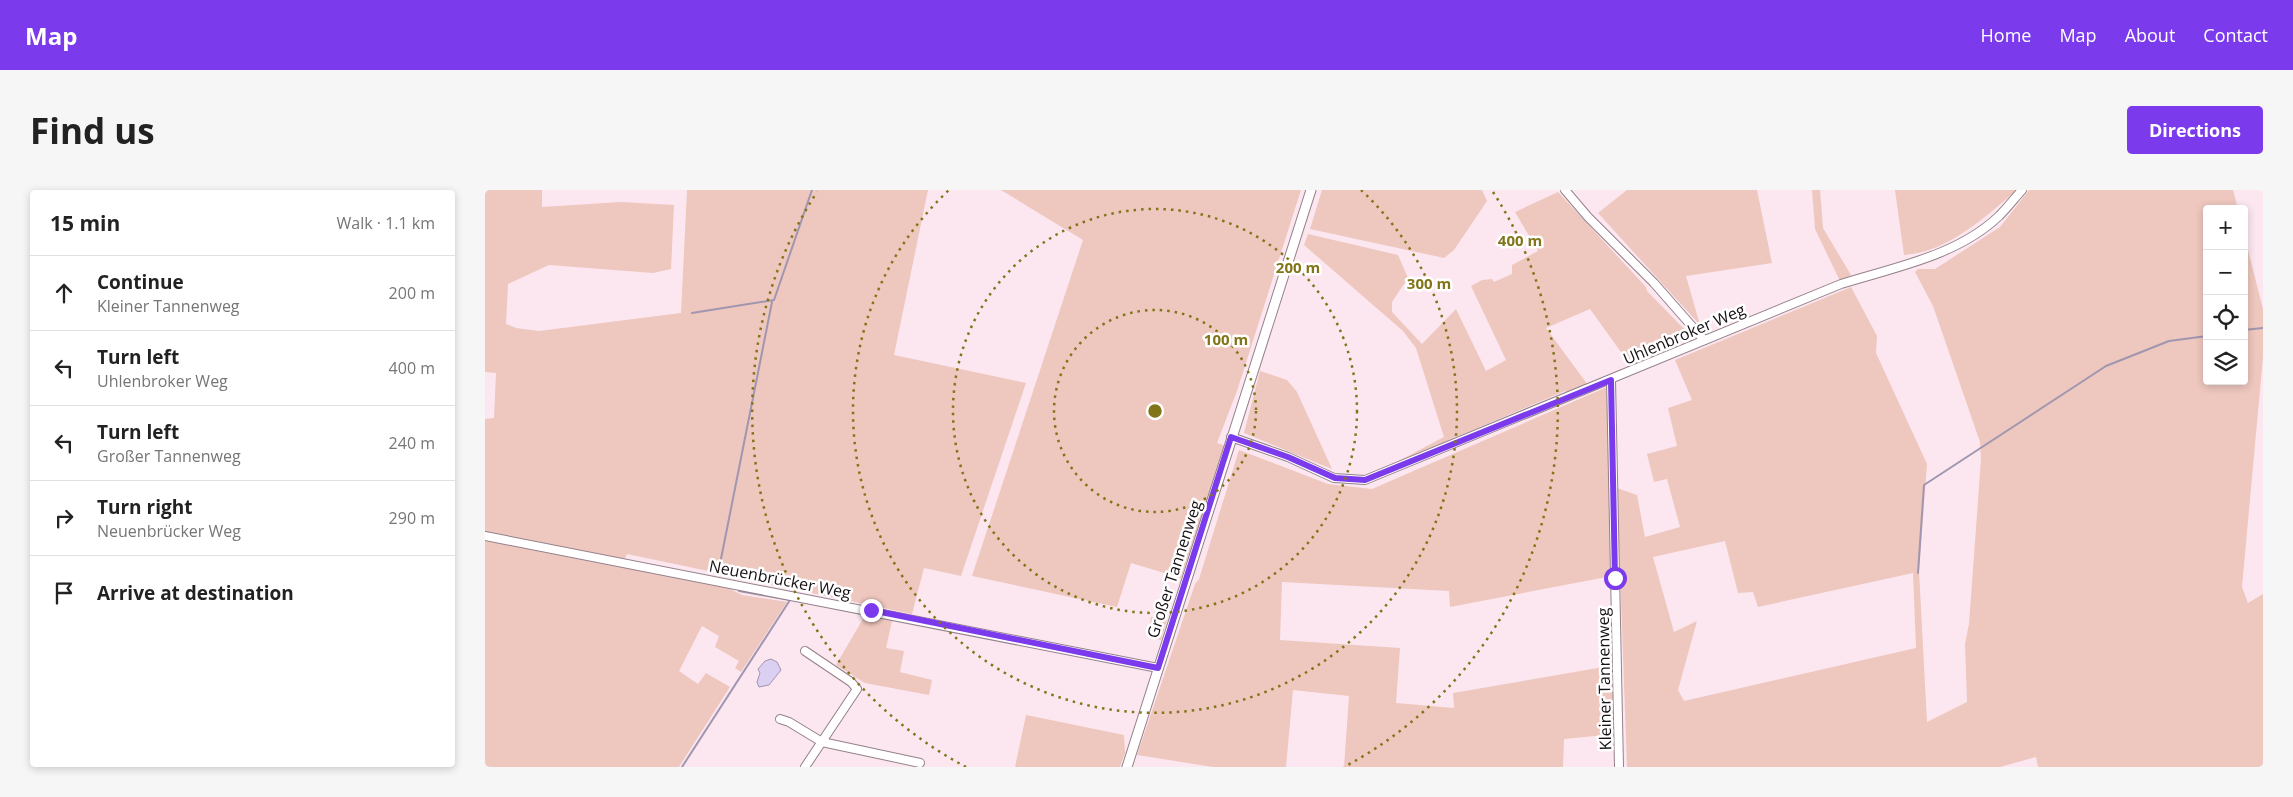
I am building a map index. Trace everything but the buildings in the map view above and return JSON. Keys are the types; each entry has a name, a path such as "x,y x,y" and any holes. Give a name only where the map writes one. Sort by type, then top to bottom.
{"street":[{"name":"Großer Tannenweg","path":"1127,767 1311,190"},
{"path":"1565,190 1588,217 1654,283 1704,340"},
{"name":"Uhlenbroker Weg","path":"1231,437 1288,457 1335,478 1365,480 1841,284 1910,264 1955,245 1999,216 2022,190"},
{"name":"Kleiner Tannenweg","path":"1611,380 1619,767"},
{"name":"Neuenbrücker Weg","path":"485,536 1158,668"},
{"path":"805,651 851,682 857,689 805,767"},
{"path":"780,719 789,722 822,742 920,763"}],"shaded area":[{"path":"485,190 542,190 542,207 621,202 674,205 671,269 653,273 549,265 508,284 506,324 516,328 539,331 681,313 687,190 928,190 894,355 1026,383 961,576 924,568 912,614 627,554 624,561 485,533 485,419 494,418 496,373 485,372"},
{"path":"1001,190 1301,190 1237,391 1217,443 1226,446 1181,578 1131,563 1117,607 972,576 1083,240"},
{"path":"1322,190 1482,190 1487,201 1454,250 1444,258 1310,229"},
{"path":"1627,190 1757,190 1772,263 1686,276 1700,325 1598,213"},
{"path":"1812,190 1820,190 1823,228 1851,275 1840,281 1815,229"},
{"path":"1895,190 2017,190 1965,232 1936,247 1904,255"},
{"path":"2029,190 2233,190 2237,205 2203,205 2203,385 2248,385 2248,250 2263,309 2263,357 2242,587 2248,603 2263,594 2263,767 2038,767 2036,757 2000,767 1627,767 1617,488 1637,495 1645,537 1680,527 1667,479 1654,482 1647,454 1677,446 1668,408 1692,400 1675,360 1851,287 1877,336 1876,353 1927,464 1919,571 1927,722 1967,702 1965,644 1969,624 1981,459 1980,442 1933,306 1915,272 1918,269 1935,269 2000,227","holes":["1725,541 1738,593 1753,592 1758,607 1913,573 1916,648 1684,701 1678,690 1697,621 1674,632 1653,557"]},
{"path":"1558,192 1646,287 1647,291 1689,334 1685,340 1631,366 1590,309 1546,328 1588,385 1568,394 1565,391 1449,440 1447,446 1387,468 1444,437 1416,348 1403,331 1304,245 1308,234 1398,255 1408,278 1392,302 1392,312 1422,344 1456,309 1486,371 1506,360 1471,286 1482,280 1492,279 1494,282 1512,274 1512,265 1538,251 1515,212"},
{"path":"1260,371 1287,380 1297,392 1332,469 1244,433"},
{"path":"1607,387 1612,576 1450,607 1449,591 1282,582 1280,640 1400,648 1396,703 1454,708 1453,693 1615,665 1615,734 1564,739 1563,767 1344,767 1349,696 1293,690 1286,767 1213,767 1137,755 1195,584 1199,579 1239,450 1328,484 1372,489"},
{"path":"485,540 726,587 742,595 787,602 741,672 735,668 739,661 715,647 719,636 702,626 679,671 698,684 706,673 730,687 679,767 485,767"},
{"path":"867,612 893,617 886,648 904,651 900,672 932,680 929,695 865,683 836,665"},
{"path":"1151,617 1167,620 1161,640 1148,637"},
{"path":"771,659 777,662 781,670 769,685 759,687 757,682 760,673 758,669 765,661"},
{"path":"1026,715 1124,735 1125,753 1120,767 1015,767"}],"waterway":[{"path":"692,313 774,300 812,190"},
{"path":"718,574 772,302"},
{"path":"2248,330 2263,328"},
{"path":"1918,573 1924,485 2106,366 2169,341 2203,337"},
{"path":"682,767 790,600 739,591"}],"route":[{"path":"871,610 1158,668 1177,613 1231,437 1288,457 1335,478 1365,480 1611,380 1615,578"}]}
